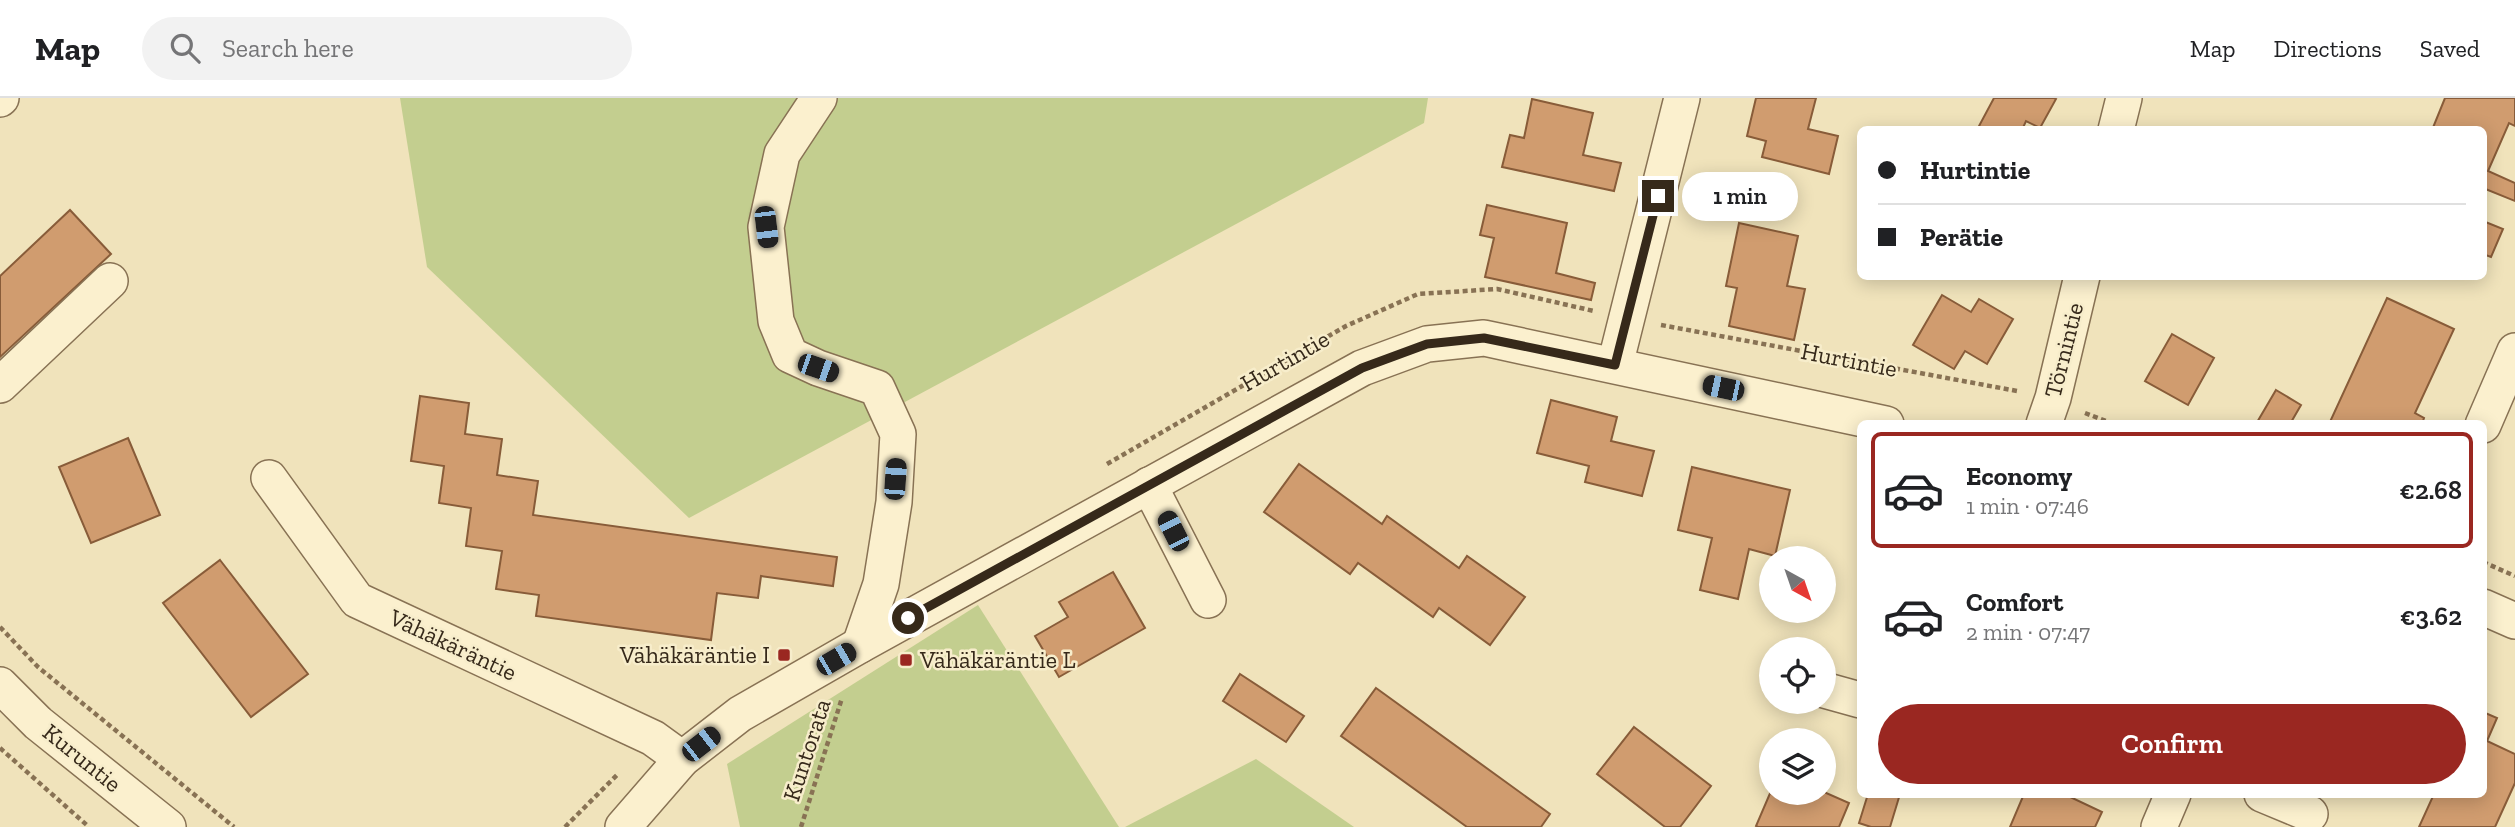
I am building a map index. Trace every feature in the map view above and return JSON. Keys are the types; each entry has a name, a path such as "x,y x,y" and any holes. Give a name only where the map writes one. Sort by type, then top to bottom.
{"street":[{"path":"820,98 782,154 766,227 776,321 790,355 818,368 877,388 898,434 894,502 881,584 860,645"},
{"path":"1615,365 1682,98"},
{"path":"2117,126 2124,98"},
{"name":"Törnintie","path":"2049,411 2081,280"},
{"path":"0,384 110,281"},
{"name":"Hurtintie","path":"623,827 682,759 740,714 1362,368 1427,344 1484,338 1868,420"},
{"path":"2485,420 2515,351"},
{"name":"Vähäkäräntie","path":"269,478 357,600 653,738 682,759"},
{"path":"1149,485 1208,600"},
{"path":"2487,609 2515,621"},
{"name":"Kuruntie","path":"0,685 38,723 169,827"},
{"path":"1836,693 1857,699"},
{"path":"2159,827 2171,798"},
{"path":"2273,798 2311,812"}],"path":[{"name":"Hurtintie","path":"1105,465 1346,326 1418,294 1497,289 2094,420"},
{"path":"2487,564 2515,576"},
{"path":"0,627 38,667 234,827"},
{"name":"Kuntorata","path":"801,827 860,645"},
{"path":"565,827 653,738"},
{"path":"0,748 89,827"}],"green space":[{"path":"400,98 1428,98 1424,123 689,518 427,267"},
{"path":"978,605 1119,827 740,827 727,764"},
{"path":"1256,759 1354,827 1125,827"}],"building":[{"path":"1756,98 1816,98 1808,129 1838,136 1829,174 1762,157 1766,141 1747,136"},
{"path":"1994,98 2056,99 2041,126 2026,121 2024,126 1979,126"},
{"path":"2445,98 2515,98 2515,126 2509,123 2488,171 2515,183 2515,201 2487,190 2487,126 2434,126"},
{"path":"1532,99 1593,113 1583,155 1621,163 1614,191 1502,167 1510,135 1524,138"},
{"path":"1487,205 1567,223 1556,273 1595,283 1591,300 1485,277 1494,238 1480,235"},
{"path":"70,210 111,254 0,357 0,276"},
{"path":"1739,223 1798,236 1787,286 1805,289 1794,340 1729,326 1737,288 1726,286"},
{"path":"2487,223 2503,229 2491,257 2487,256"},
{"path":"1942,295 1971,312 1979,299 2013,319 1987,364 1965,351 1954,369 1913,345"},
{"path":"2387,298 2454,329 2415,413 2423,420 2331,420"},
{"path":"2172,334 2214,358 2188,405 2145,381"},
{"path":"2276,390 2301,405 2292,420 2258,420"},
{"path":"420,396 469,403 465,434 502,439 497,475 538,481 533,515 837,557 833,586 761,576 758,598 717,593 711,640 536,616 539,595 496,589 502,551 466,546 471,508 439,503 444,466 411,461"},
{"path":"1551,400 1617,417 1611,441 1654,451 1642,496 1585,482 1589,466 1537,453"},
{"path":"128,438 160,515 91,543 59,467"},
{"path":"1299,464 1382,524 1387,516 1459,568 1467,556 1525,597 1490,645 1439,608 1433,617 1358,563 1350,574 1264,512"},
{"path":"1692,467 1790,490 1777,546 1759,546 1759,552 1749,549 1738,599 1700,590 1712,538 1678,530"},
{"path":"220,560 308,674 251,717 163,603"},
{"path":"1113,572 1145,628 1059,677 1035,636 1068,617 1059,602"},
{"path":"1240,674 1304,716 1286,742 1223,701"},
{"path":"1376,688 1550,814 1541,827 1467,827 1341,736"},
{"path":"2487,714 2497,718 2487,741"},
{"path":"1634,727 1711,786 1680,827 1665,827 1597,774"},
{"path":"2487,741 2515,754 2515,783 2495,827 2419,827 2432,798 2487,798"},
{"path":"1836,797 1849,803 1839,827 1756,826 1765,805 1836,805"},
{"path":"1867,798 1899,798 1890,827 1871,827 1859,823"},
{"path":"2022,798 2072,798 2102,812 2095,827 2010,827"}],"place":[{"name":"Vähäkäräntie I","path":"784,655"},
{"name":"Vähäkäräntie L","path":"906,660"}],"route":[{"path":"908,618 1362,368 1427,344 1484,338 1615,365 1658,196"}]}
